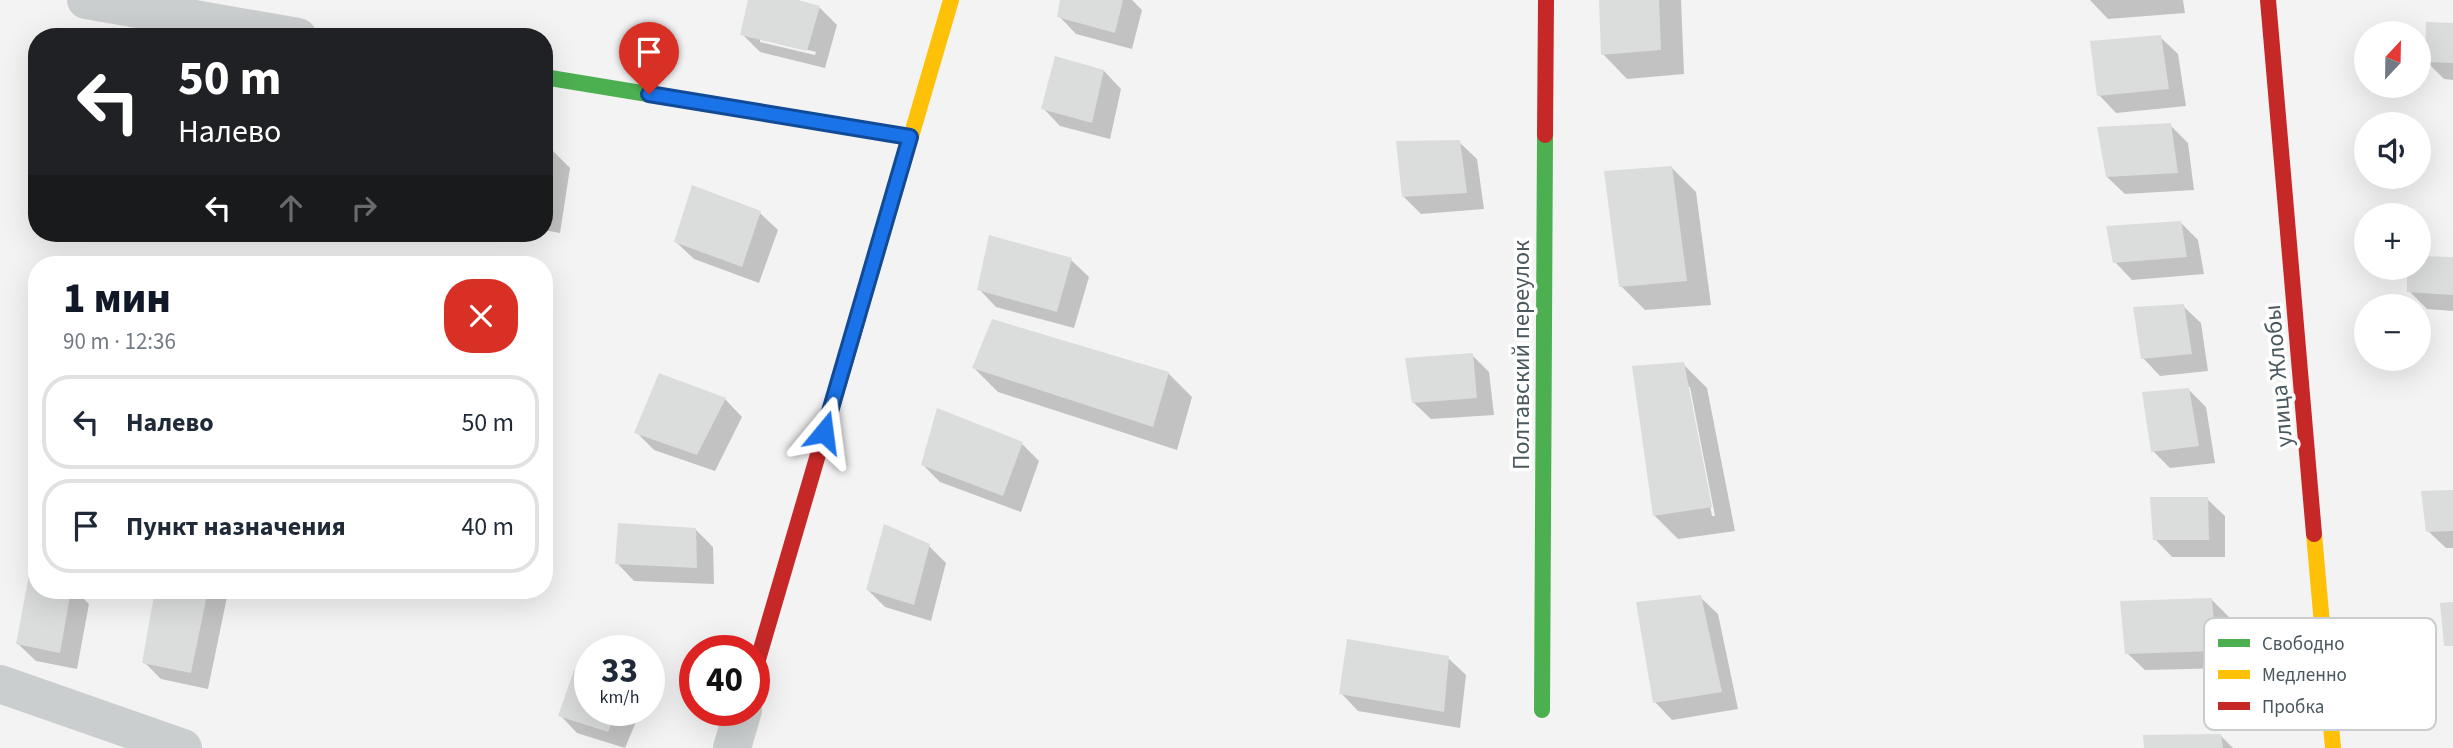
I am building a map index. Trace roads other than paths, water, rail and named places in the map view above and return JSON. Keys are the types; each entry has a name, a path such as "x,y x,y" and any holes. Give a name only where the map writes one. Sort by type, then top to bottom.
{"street":[{"path":"86,0 225,12 272,28"},
{"path":"765,635 950,0"},
{"name":"Полтавский переулок","path":"1542,710 1546,0"},
{"name":"улица Жлобы","path":"2267,0 2322,618"},
{"path":"553,78 910,137"},
{"path":"0,684 183,748"},
{"path":"732,748 738,726"},
{"name":"улица Жлобы","path":"2331,730 2333,748"}]}
